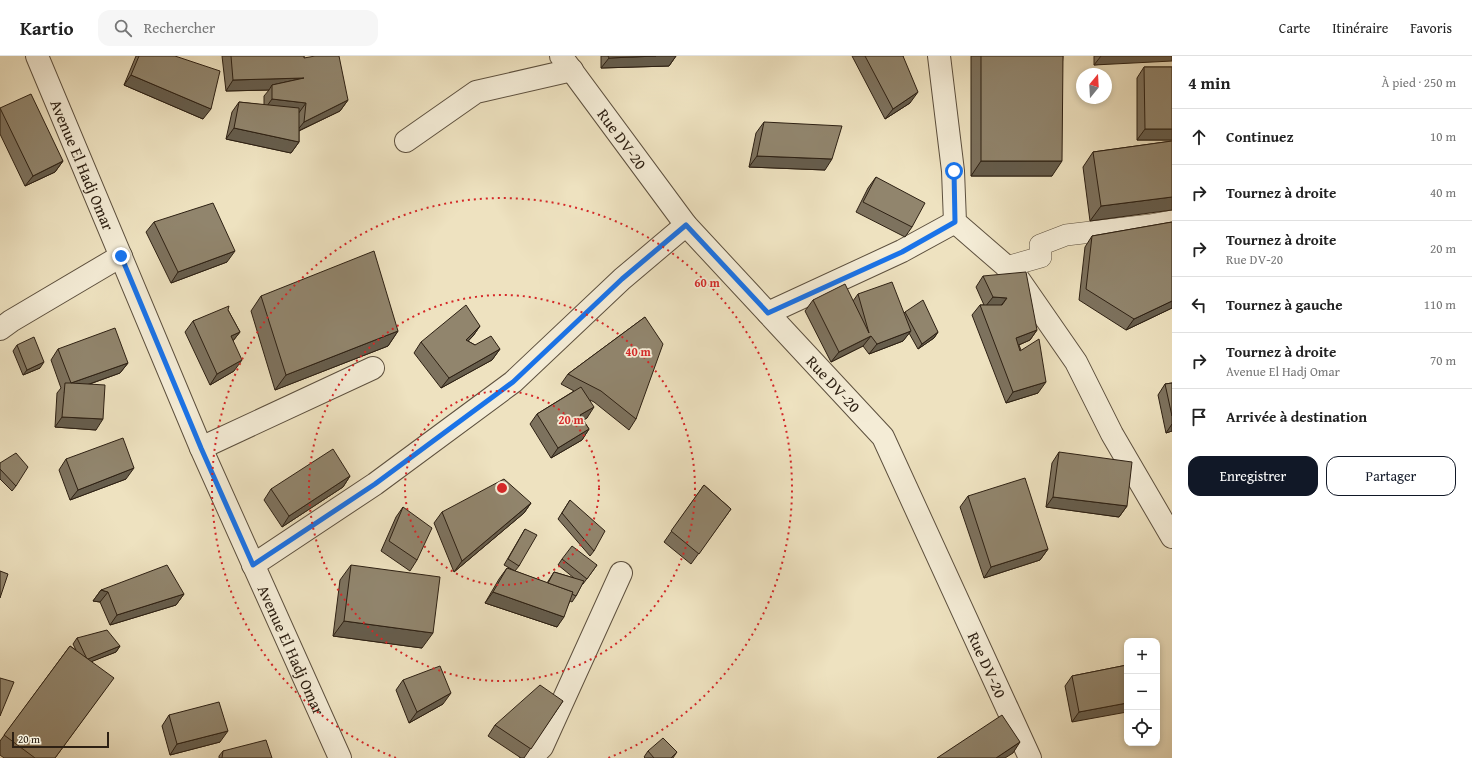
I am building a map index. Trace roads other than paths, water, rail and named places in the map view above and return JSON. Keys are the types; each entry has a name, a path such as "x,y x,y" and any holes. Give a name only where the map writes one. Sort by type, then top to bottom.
{"street":[{"name":"Avenue El Hadj Omar","path":"37,56 201,448 340,758"},
{"path":"939,56 954,171 955,222 1015,274 1076,362 1112,434 1172,537"},
{"path":"406,141 476,92 566,63"},
{"name":"Rue DV-20","path":"566,63 686,225 884,437 1030,758"},
{"path":"1006,267 1041,257 1040,245 1066,235 1150,226 1172,221"},
{"path":"768,313 902,252 955,222"},
{"path":"253,565 375,484 513,382 622,279 686,225"},
{"path":"0,330 11,321 121,256"},
{"path":"201,448 373,368"},
{"path":"531,758 542,747 621,573"}]}
